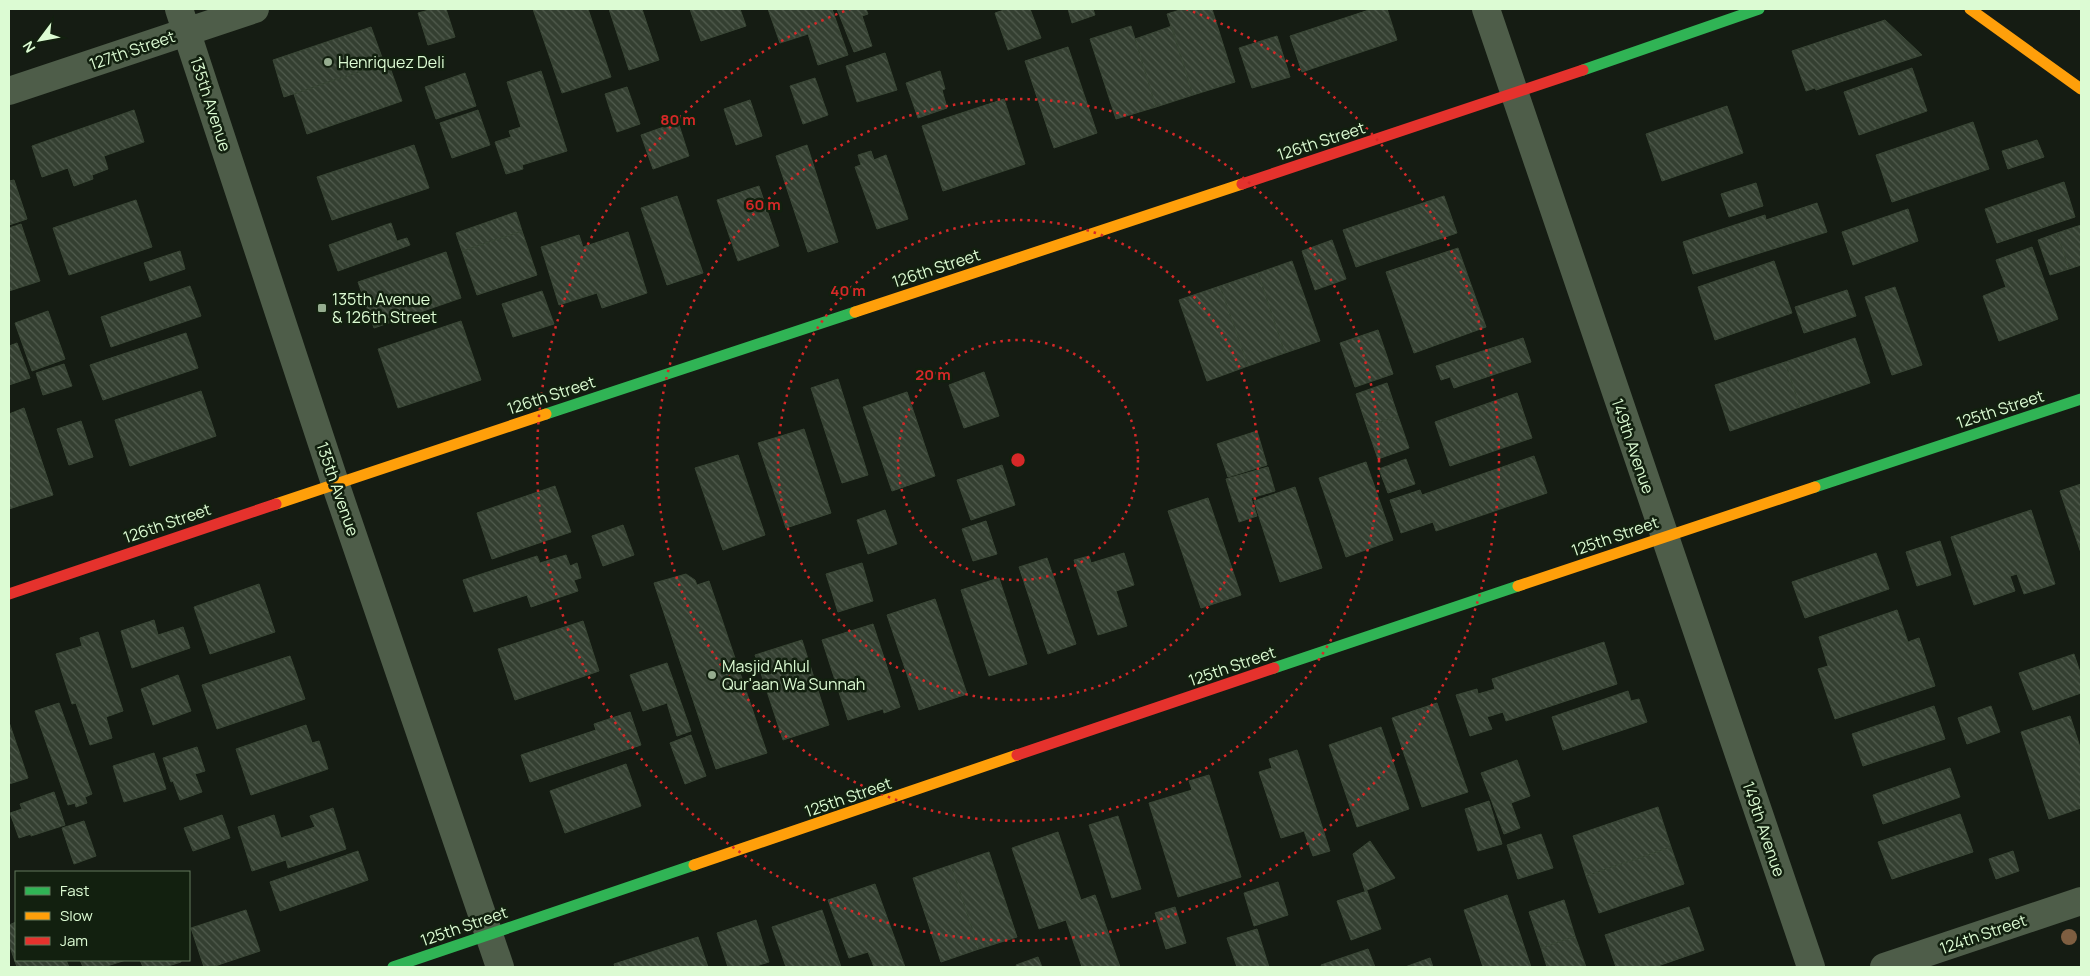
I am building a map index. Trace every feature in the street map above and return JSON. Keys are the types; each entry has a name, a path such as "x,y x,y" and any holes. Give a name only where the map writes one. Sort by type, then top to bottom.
{"street":[{"name":"127th Street","path":"9,91 183,20 255,9"},
{"name":"149th Avenue","path":"1486,9 1811,967"},
{"name":"126th Street","path":"9,594 335,483 1515,94 1759,9"},
{"path":"1970,9 2081,89"},
{"name":"135th Avenue","path":"183,20 335,483 500,967"},
{"name":"125th Street","path":"393,967 1665,537 2081,399"},
{"name":"124th Street","path":"1884,967 2081,901"}],"building":[{"path":"433,9 446,9 455,37 428,45 418,13"},
{"path":"533,9 588,9 611,77 562,93"},
{"path":"609,9 642,9 659,60 629,70"},
{"path":"690,9 740,9 746,26 701,41"},
{"path":"768,9 832,9 848,55 818,65 808,34 780,43"},
{"path":"837,9 866,9 868,14 862,16 872,46 854,52"},
{"path":"1007,9 1030,9 1041,38 1008,50 995,13"},
{"path":"1068,9 1093,9 1095,15 1072,23"},
{"path":"1183,9 1212,9 1235,82 1193,95 1167,14"},
{"path":"1372,9 1387,9 1397,40 1302,72 1290,36"},
{"path":"1885,20 1922,55 1816,90 1815,88 1806,91 1792,51"},
{"path":"1131,26 1156,107 1116,119 1090,39"},
{"path":"1172,26 1193,95 1156,107 1135,39"},
{"name":"Henriquez Deli","path":"371,27 384,63 284,97 273,60"},
{"path":"1277,36 1290,77 1252,88 1239,48"},
{"path":"1068,47 1097,133 1054,148 1025,61"},
{"path":"885,53 897,90 857,102 846,66"},
{"path":"388,62 402,101 307,134 294,94"},
{"path":"1912,68 1927,111 1859,135 1844,92"},
{"path":"541,71 567,151 522,165 523,169 506,174 495,142 511,137 509,131 521,127 507,82"},
{"path":"940,71 945,89 942,90 947,108 918,118 906,83"},
{"path":"465,73 476,106 436,119 425,87"},
{"path":"815,78 828,115 803,124 790,86"},
{"path":"627,87 640,124 617,132 605,94"},
{"path":"1004,99 1025,164 943,191 922,126"},
{"path":"750,100 762,136 736,145 724,109"},
{"path":"1727,106 1743,153 1662,181 1646,134"},
{"path":"134,110 144,142 104,156 108,169 92,175 93,179 74,186 68,168 42,177 32,146"},
{"path":"478,110 490,145 452,158 440,123"},
{"path":"678,122 689,156 653,169 641,135"},
{"path":"1973,122 1989,169 1892,202 1876,155"},
{"path":"2037,140 2044,157 2008,169 2002,151"},
{"path":"414,145 429,188 332,220 317,177"},
{"path":"807,145 838,242 808,252 776,156"},
{"path":"871,151 874,160 886,155 908,219 877,229 855,167 861,165 858,155"},
{"path":"14,180 27,219 9,225 9,181"},
{"path":"2064,182 2075,217 1997,243 1985,209"},
{"path":"1756,183 1763,206 1729,217 1721,194"},
{"path":"759,186 779,246 738,261 717,200"},
{"path":"677,196 703,273 667,285 641,208"},
{"path":"1444,196 1457,233 1356,267 1343,230"},
{"path":"136,200 152,247 69,275 53,228"},
{"path":"1817,203 1827,232 1693,274 1683,242 1765,215 1766,220"},
{"path":"1908,209 1918,241 1853,265 1842,232"},
{"path":"516,212 522,231 462,251 456,233"},
{"path":"391,223 397,241 407,238 410,245 338,271 329,245"},
{"path":"21,224 40,281 9,291 9,228"},
{"path":"2081,225 2081,265 2069,269 2057,233"},
{"path":"522,231 537,275 477,295 462,251"},
{"path":"628,232 647,293 602,308 597,293 559,305 541,247 579,235 583,247"},
{"path":"2057,233 2069,269 2050,275 2038,240"},
{"path":"1332,240 1346,279 1315,290 1302,251"},
{"path":"2032,247 2058,319 1999,341 1983,296 2006,287 1996,260"},
{"path":"1458,248 1486,327 1414,353 1386,272"},
{"path":"180,251 185,269 150,281 144,263"},
{"path":"446,252 461,298 374,328 358,282"},
{"path":"1292,261 1320,341 1285,353 1258,273"},
{"path":"1774,261 1792,313 1715,340 1698,287"},
{"path":"1258,273 1285,353 1248,366 1220,286"},
{"path":"190,286 201,316 111,347 101,317"},
{"path":"1220,286 1248,366 1207,381 1179,300"},
{"path":"1895,287 1922,365 1892,375 1865,297"},
{"path":"1847,290 1856,316 1804,333 1795,307"},
{"path":"542,291 554,324 513,337 502,304"},
{"path":"48,311 65,359 32,371 15,323"},
{"path":"461,321 481,380 398,408 378,349"},
{"path":"1378,330 1393,374 1355,387 1340,343"},
{"path":"186,333 198,368 103,400 90,365"},
{"path":"1523,338 1531,362 1454,388 1450,377 1441,380 1436,366"},
{"path":"1855,338 1870,383 1800,407 1785,362"},
{"path":"17,343 30,378 9,385 9,346"},
{"path":"1785,362 1800,407 1730,431 1715,385"},
{"path":"64,364 72,386 43,395 36,373"},
{"path":"984,372 999,416 964,428 949,385"},
{"path":"838,379 868,475 842,483 811,388"},
{"path":"1387,383 1398,416 1367,427 1356,394"},
{"path":"201,391 216,436 130,466 115,420"},
{"path":"907,392 935,476 892,491 863,407"},
{"path":"1517,393 1532,438 1450,466 1435,422"},
{"path":"24,408 53,495 9,509 9,414"},
{"path":"1398,416 1409,448 1378,459 1367,427"},
{"path":"81,421 93,457 69,465 57,429"},
{"path":"804,429 831,513 786,528 758,443"},
{"path":"1257,431 1267,465 1228,477 1217,444"},
{"path":"738,455 765,535 723,550 695,468"},
{"path":"1534,456 1547,493 1436,531 1433,522 1401,533 1390,500 1420,490 1422,495"},
{"path":"1406,459 1415,484 1388,493 1379,469"},
{"path":"1366,462 1393,540 1346,557 1319,478"},
{"path":"1002,465 1015,505 971,520 957,480"},
{"path":"1268,467 1275,491 1251,498 1257,516 1239,522 1226,479"},
{"path":"2081,484 2081,553 2060,491"},
{"path":"555,486 571,532 492,559 477,513"},
{"path":"1295,487 1322,568 1280,582 1254,501"},
{"path":"1208,498 1241,595 1201,608 1168,511"},
{"path":"885,510 897,544 868,554 857,520"},
{"path":"2031,510 2055,584 2024,594 2017,574 2010,576 2015,591 1974,605 1951,537"},
{"path":"986,521 997,554 973,561 962,529"},
{"path":"623,525 634,555 603,566 592,536"},
{"path":"1940,541 1951,575 1917,586 1906,552"},
{"path":"1124,553 1134,585 1116,591 1127,626 1098,635 1074,560 1089,556 1091,563"},
{"path":"1876,553 1889,589 1805,618 1792,582"},
{"path":"566,555 570,566 577,563 581,578 574,580 578,591 531,607 527,595 474,612 463,580 537,556 540,563"},
{"path":"1047,558 1076,644 1048,654 1019,567"},
{"path":"862,563 873,601 838,612 826,574"},
{"name":"Masjid Ahlul Qur'aan Wa Sunnah","path":"686,574 695,580 697,585 709,581 767,753 716,769 654,583"},
{"path":"999,578 1027,664 989,676 961,590"},
{"path":"259,584 275,632 210,654 194,607"},
{"path":"935,599 967,694 919,710 887,615"},
{"path":"1897,610 1908,642 1919,638 1935,686 1835,719 1818,669 1828,666 1819,637"},
{"path":"154,620 158,635 183,627 190,648 132,668 121,631"},
{"path":"583,621 599,671 515,700 498,649"},
{"path":"873,624 900,707 884,713 883,709 848,720 822,640"},
{"path":"98,632 123,711 106,717 112,738 90,745 76,703 72,704 56,654 82,646 80,638"},
{"path":"802,640 829,725 783,740 755,655"},
{"path":"1604,642 1617,684 1506,721 1503,712 1487,717 1492,729 1470,736 1456,695 1477,689 1478,694 1495,689 1492,679"},
{"path":"2074,654 2081,675 2081,693 2033,710 2019,673"},
{"path":"290,656 305,699 217,729 202,685"},
{"path":"667,663 691,731 677,736 667,703 643,711 630,675"},
{"path":"178,675 191,711 153,725 141,689"},
{"path":"1628,691 1631,701 1639,699 1647,722 1563,750 1552,717"},
{"path":"59,703 92,794 85,797 87,803 76,807 75,803 68,805 35,711"},
{"path":"1437,703 1468,792 1422,807 1392,718"},
{"path":"1934,706 1945,739 1863,766 1852,734"},
{"path":"1991,706 2000,732 1967,744 1958,718"},
{"path":"630,712 641,745 530,782 521,755 596,730 594,724"},
{"path":"2070,716 2081,750 2081,808 2049,819 2021,732"},
{"path":"9,722 28,778 9,784"},
{"path":"306,725 312,743 319,741 328,769 251,795 236,749"},
{"path":"1381,727 1409,809 1357,827 1329,745"},
{"path":"691,735 706,776 685,784 670,743"},
{"path":"197,747 205,771 195,774 202,792 180,800 173,781 171,782 163,758"},
{"path":"1297,750 1330,851 1313,856 1304,831 1281,838 1259,772 1272,768 1269,759"},
{"path":"154,753 166,789 124,802 113,766"},
{"path":"1517,760 1530,796 1511,803 1520,828 1504,834 1481,773"},
{"path":"626,764 641,806 565,833 550,791"},
{"path":"1950,768 1960,797 1883,824 1873,795"},
{"path":"1209,775 1241,877 1178,897 1149,803 1192,790 1189,781"},
{"path":"54,792 65,825 19,838 10,813 22,809 20,804"},
{"path":"1489,801 1502,844 1478,851 1465,809"},
{"path":"1658,807 1671,847 1586,876 1573,836"},
{"path":"333,808 346,849 288,868 286,860 252,871 238,827 274,815 281,838 315,827 310,816"},
{"path":"1960,814 1973,852 1892,879 1878,842"},
{"path":"222,815 230,838 193,851 184,828"},
{"path":"1118,816 1141,889 1112,898 1089,825"},
{"path":"84,821 96,856 74,864 62,828"},
{"path":"1058,832 1081,900 1095,895 1120,967 1082,967 1066,920 1039,929 1012,848"},
{"path":"1541,834 1553,868 1518,879 1507,845"},
{"path":"1370,841 1395,878 1365,891 1353,854"},
{"path":"1671,847 1684,884 1599,913 1586,876"},
{"path":"358,851 368,880 280,911 270,882"},
{"path":"2013,851 2019,871 1996,879 1989,859"},
{"path":"989,852 1017,937 979,949 951,865"},
{"path":"951,865 979,949 941,962 913,878"},
{"path":"1278,882 1288,915 1254,926 1244,893"},
{"path":"875,884 905,967 874,967 868,952 849,958 828,900"},
{"path":"1367,891 1381,929 1351,940 1337,901"},
{"path":"1507,895 1531,967 1483,967 1464,910"},
{"path":"1564,900 1575,936 1541,948 1529,912"},
{"path":"1175,907 1186,943 1166,949 1155,913"},
{"path":"1689,907 1704,950 1655,967 1616,967 1605,935"},
{"path":"246,910 260,951 212,967 204,967 191,928"},
{"path":"822,910 841,967 786,967 772,927"},
{"path":"756,920 769,962 753,967 728,967 717,933"},
{"path":"15,922 15,961 66,961 69,967 17,967 9,944 9,925"},
{"path":"1257,929 1269,967 1237,967 1227,938"},
{"path":"1575,936 1586,967 1547,967 1541,948"},
{"path":"698,937 708,967 615,967 614,964"},
{"path":"1368,949 1375,967 1322,967 1321,965"},
{"path":"1038,957 1042,967 1017,967 1016,965"},
{"path":"1430,958 1433,967 1405,967"},
{"path":"80,961 123,961 104,967 83,967"},
{"path":"140,961 181,961 165,967 143,967"}],"traffic: fast":[{"path":"1583,70 1759,9"},
{"path":"546,414 855,312"},
{"path":"1815,487 2081,399"},
{"path":"1274,668 1518,586"},
{"path":"393,967 694,865"}],"traffic: slow":[{"path":"1970,9 2081,89"},
{"path":"855,312 1242,184"},
{"path":"276,504 546,414"},
{"path":"1518,586 1815,487"},
{"path":"694,865 1017,755"}],"traffic: jam":[{"path":"1242,184 1583,70"},
{"path":"9,594 276,504"},
{"path":"1017,755 1274,668"}],"place":[{"name":"Henriquez Deli","path":"328,62"},
{"name":"135th Avenue & 126th Street","path":"322,308"},
{"name":"Masjid Ahlul Qur'aan Wa Sunnah","path":"712,675"}]}
